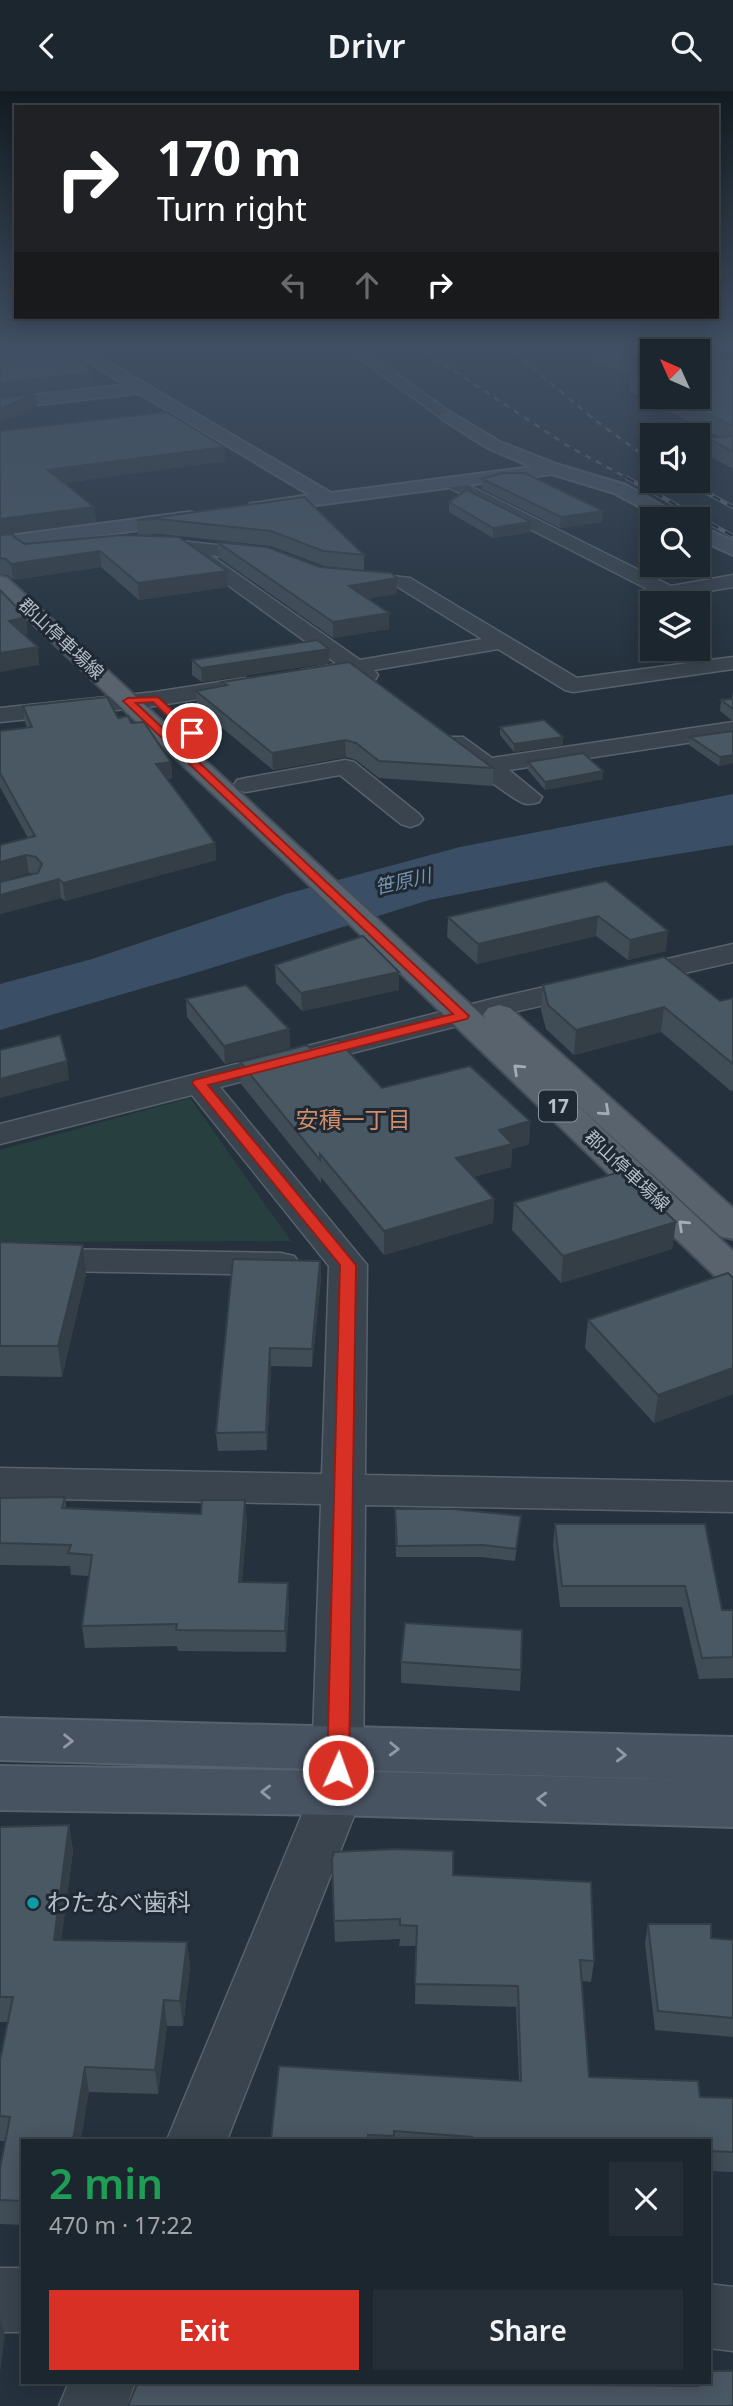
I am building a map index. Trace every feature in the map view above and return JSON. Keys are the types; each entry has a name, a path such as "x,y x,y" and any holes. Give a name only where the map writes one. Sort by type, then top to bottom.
{"main road":[{"name":"郡山停車場線","path":"0,552 246,785 301,848"},
{"name":"郡山停車場線","path":"0,582 128,701 301,848 477,1012 733,1228"},
{"name":"郡山停車場線","path":"477,1012 733,1272"}],"street":[{"path":"256,456 327,498"},
{"path":"521,456 552,469 620,489 654,507"},
{"path":"233,512 552,469"},
{"path":"453,482 668,592 733,581"},
{"path":"0,543 207,515"},
{"path":"153,523 379,684"},
{"path":"710,537 733,549"},
{"path":"26,551 109,542 160,542 286,559"},
{"path":"327,575 403,582 573,685 733,663"},
{"path":"290,678 501,642"},
{"path":"0,715 155,699 263,683"},
{"path":"486,766 733,729"},
{"path":"443,733 530,797"},
{"path":"246,785 345,767 410,819"},
{"path":"0,1134 477,1012 730,957"},
{"path":"197,2139 338,1770 348,1265 199,1083"},
{"path":"0,1259 348,1265"},
{"path":"0,1482 733,1497"},
{"path":"0,1739 733,1804"},
{"path":"0,1788 338,1770 733,1759"},
{"path":"0,2300 21,2300"},
{"path":"711,2316 733,2319"},
{"path":"93,2406 101,2384"}],"green space":[{"path":"190,1098 291,1241 0,1242 0,1150"}],"water":[{"name":"笹原川","path":"733,794 733,845 603,866 429,900 0,1030 0,984 92,959 286,894 460,847"}],"building":[{"path":"0,456 155,456 48,470 94,507 0,519"},
{"path":"502,473 525,473 603,511 561,517 482,479"},
{"path":"467,490 531,522 493,528 449,502"},
{"path":"304,497 364,555 323,551 271,531 159,519 137,520"},
{"path":"13,534 25,544 122,535 179,537 227,571 138,583 100,551 11,564 0,558 0,535"},
{"path":"217,542 267,547 320,567 391,573 397,578 349,586 389,613 333,622"},
{"path":"0,590 26,617 9,621 38,647 0,653"},
{"path":"317,640 329,649 201,668 192,660"},
{"path":"349,662 493,768 379,761 356,743 345,740 272,753 196,691 227,685 222,682"},
{"path":"107,697 118,718 128,716 131,723 144,722 171,762 156,764 215,843 63,883 59,879 0,895 0,882 38,873 42,864 36,857 26,855 0,862 0,845 35,836 0,773 0,731 32,727 23,706"},
{"path":"733,699 733,709 721,700"},
{"path":"544,720 563,737 514,744 500,727"},
{"path":"733,731 733,755 720,757 690,737"},
{"path":"583,753 603,771 545,782 528,762"},
{"path":"606,881 668,931 630,940 598,916 478,944 448,917"},
{"path":"363,936 399,972 301,993 275,965"},
{"path":"664,957 720,1001 733,998 733,1064 664,1007 576,1030 548,1005 543,985"},
{"path":"246,985 289,1029 224,1046 186,999"},
{"path":"60,1035 67,1061 0,1079 0,1050"},
{"path":"338,1040 382,1088 470,1066 530,1121 499,1130 512,1144 456,1158 494,1199 384,1231 320,1154 320,1160 240,1062"},
{"path":"623,1171 676,1222 563,1256 514,1203"},
{"path":"0,1242 83,1245 58,1346 0,1346"},
{"path":"233,1259 320,1261 312,1349 270,1348 266,1432 216,1433"},
{"path":"728,1273 733,1278 733,1368 658,1395 588,1320"},
{"path":"65,1497 62,1508 201,1514 202,1500 245,1500 239,1582 288,1583 285,1631 176,1630 177,1624 82,1626 92,1555 68,1553 71,1545 0,1543 0,1498"},
{"path":"395,1509 453,1509 521,1516 516,1549 483,1545 397,1546"},
{"path":"555,1524 705,1524 722,1610 733,1610 733,1657 702,1658 685,1586 562,1586"},
{"path":"405,1623 522,1630 521,1670 401,1662"},
{"path":"69,1825 54,1940 187,1942 180,2001 164,2000 155,2070 85,2067 73,2139 21,2139 21,2201 0,2200 0,2168 10,2117 0,2116 0,2060 13,1997 0,1997 0,1827"},
{"path":"395,1849 453,1851 453,1875 591,1882 594,1961 580,1960 589,2077 698,2081 700,2097 733,2098 733,2152 711,2151 711,2139 472,2139 394,2131 394,2136 368,2135 368,2139 271,2139 279,2066 521,2081 518,1986 415,1984 417,1926 400,1925 400,1919 334,1921 334,1852"},
{"path":"648,1924 711,1924 711,1938 733,1940 733,2018 658,2011"},
{"path":"711,2371 733,2371 733,2406 128,2406 137,2384 711,2384"}],"railway":[{"path":"587,456 631,480"},
{"path":"627,478 733,536"},
{"path":"707,493 733,507"}],"place":[{"name":"わたなべ歯科","path":"33,1903"}],"district":[{"name":"安積一丁目","path":"353,1120"}],"route":[{"path":"192,733 155,699 128,701 463,1016 199,1083 348,1265 338,1770"}]}
